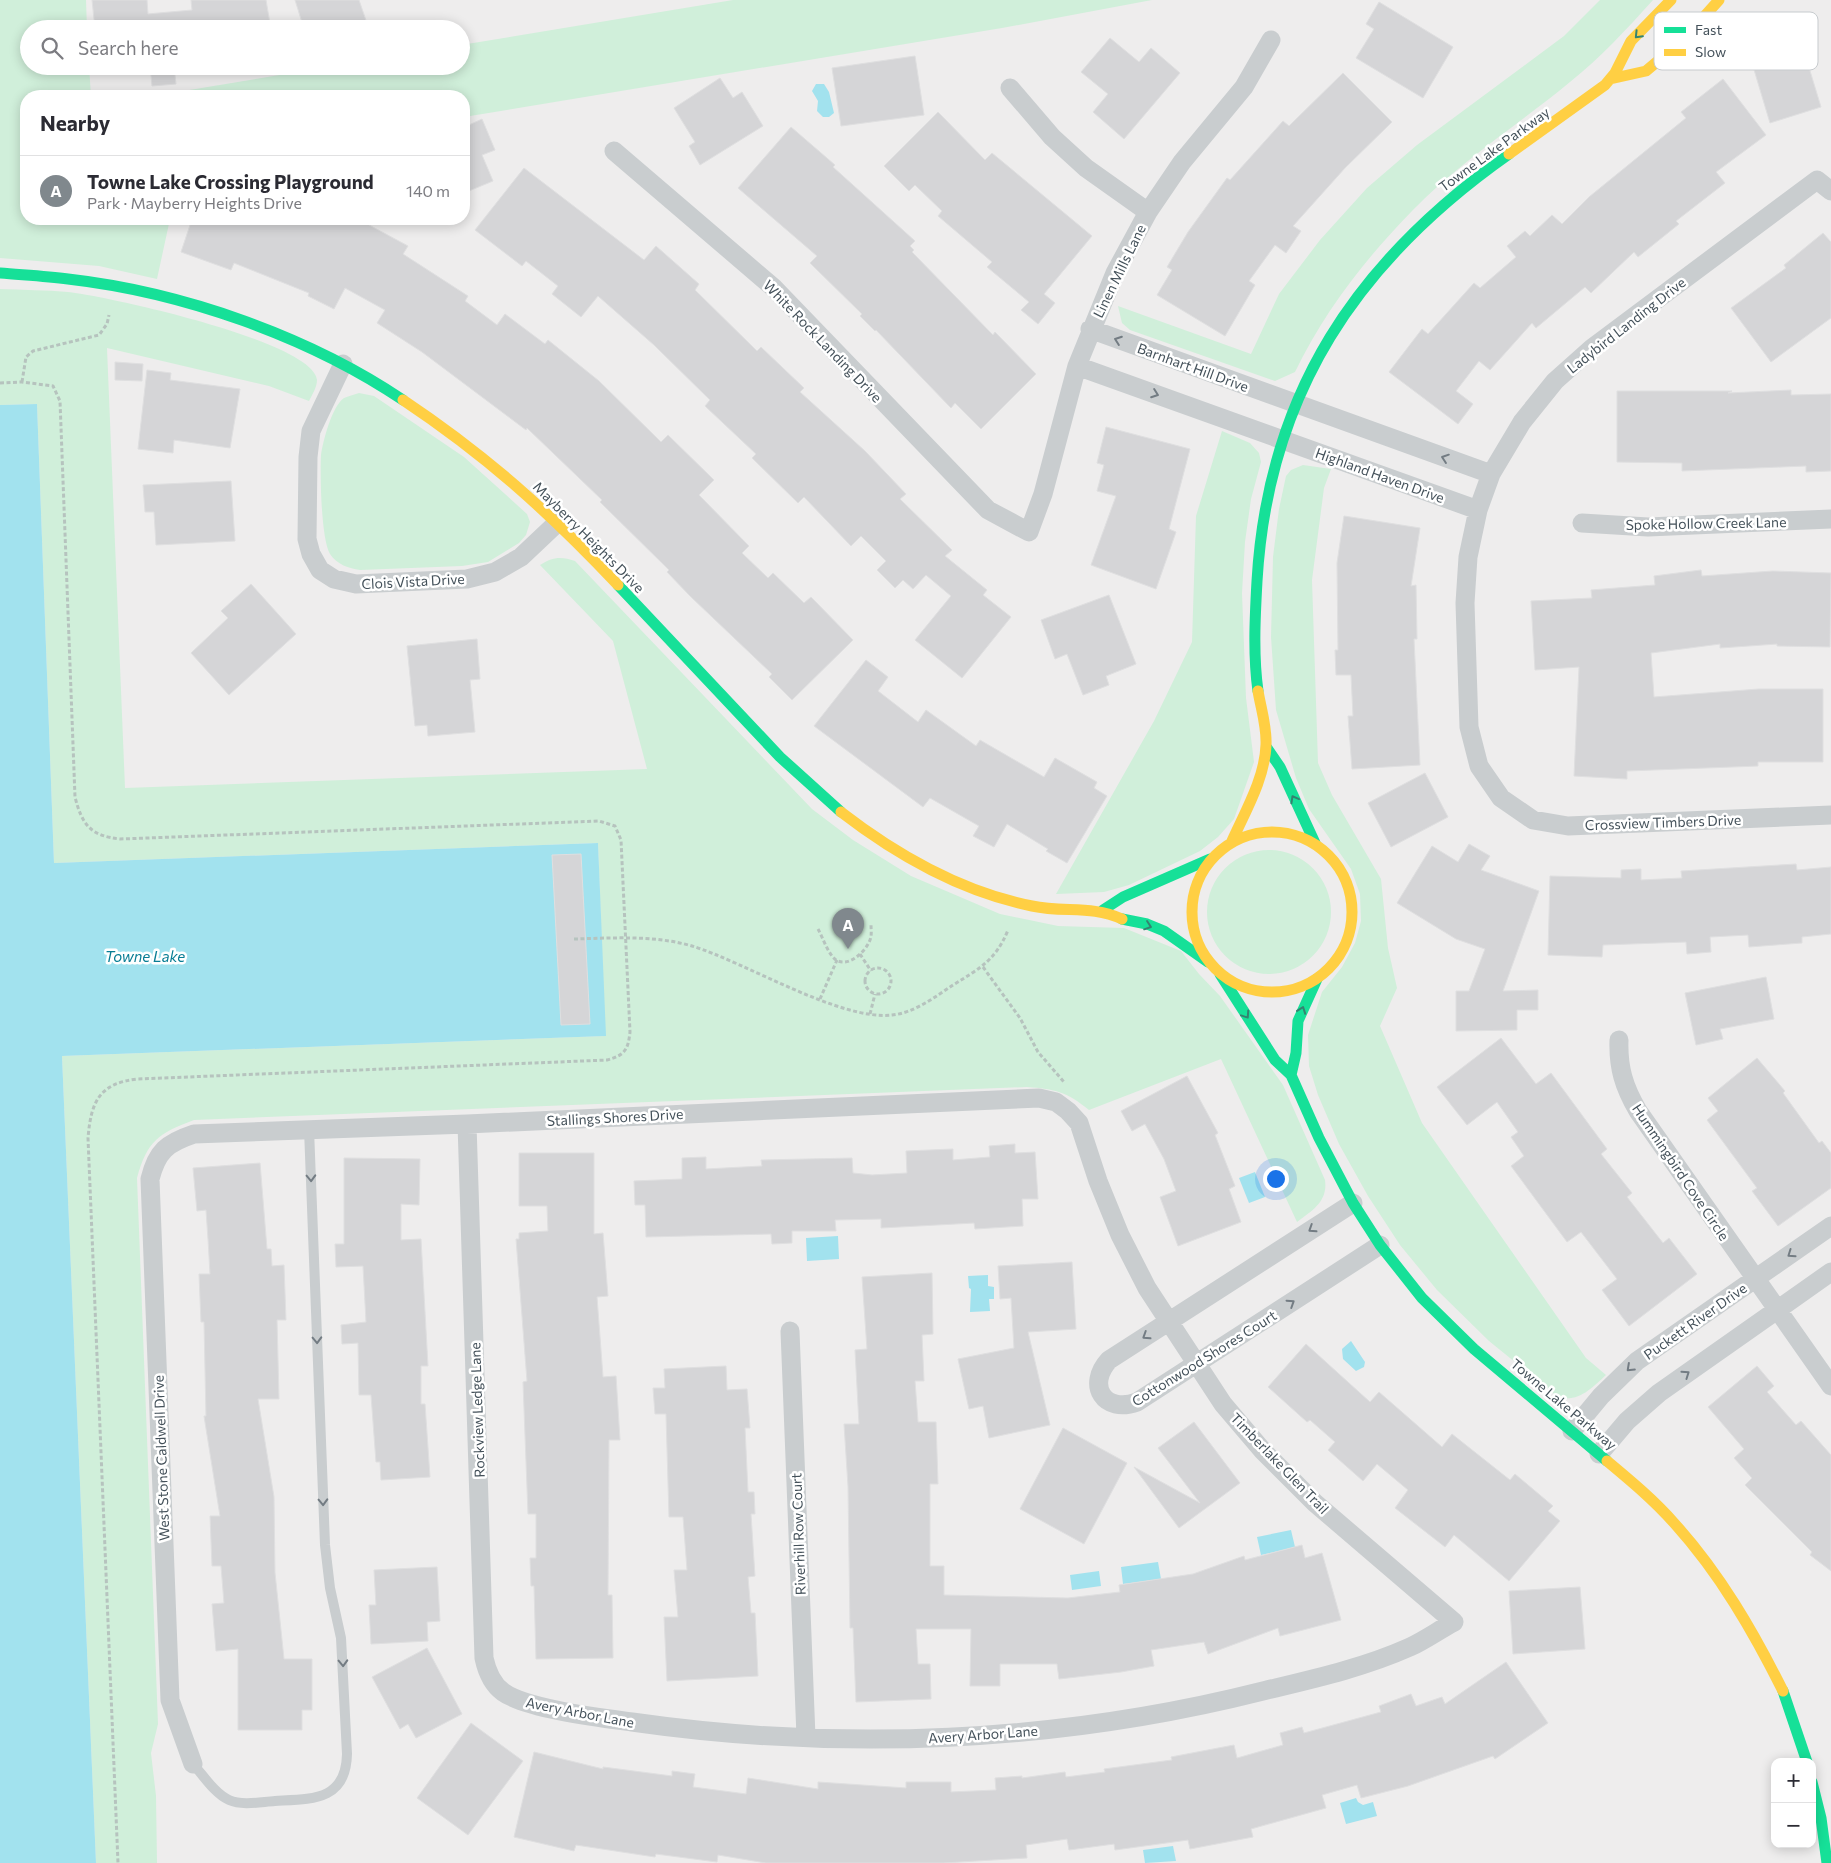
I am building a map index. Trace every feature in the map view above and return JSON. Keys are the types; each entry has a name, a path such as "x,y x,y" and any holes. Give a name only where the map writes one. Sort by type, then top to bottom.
{"street":[{"name":"Towne Lake Parkway","path":"1660,12 1671,0"},
{"name":"Towne Lake Parkway","path":"1708,12 1719,0"},
{"name":"Towne Lake Parkway","path":"1232,841 1254,792 1267,748 1258,684 1255,617 1259,553 1267,498 1282,441 1295,404 1316,360 1347,311 1378,268 1413,232 1465,186 1576,107 1610,80 1626,47 1654,18"},
{"name":"Linen Mills Lane","path":"1029,532 1043,494 1077,366 1090,330 1115,273 1148,212 1182,162 1244,87 1271,40"},
{"name":"Towne Lake Parkway","path":"1610,80 1646,72 1654,65"},
{"path":"1010,88 1052,137 1086,168 1148,212"},
{"name":"White Rock Landing Drive","path":"614,151 774,288 982,505 1008,522 1029,532"},
{"name":"Ladybird Landing Drive","path":"1501,798 1479,766 1469,727 1465,603 1468,557 1478,510 1491,474 1522,422 1555,381 1592,348 1824,185"},
{"name":"Mayberry Heights Drive","path":"0,273 84,280 166,296 237,318 287,337 343,364 407,401 462,438 509,477 557,523 795,772 838,811 891,847 947,876 999,898 1054,910 1103,910 1124,919 1148,925 1170,935 1208,962"},
{"name":"Barnhart Hill Drive","path":"1090,330 1295,404"},
{"name":"Clois Vista Drive","path":"343,364 311,432 308,457 307,539 311,554 320,570 334,578 356,584 467,579 496,572 521,557 557,523"},
{"path":"1077,366 1282,441"},
{"path":"1295,404 1491,474"},
{"name":"Highland Haven Drive","path":"1282,441 1478,510"},
{"name":"Spoke Hollow Creek Lane","path":"1582,523 1648,527 1831,519"},
{"name":"Towne Lake Parkway","path":"1267,748 1280,767 1315,843"},
{"name":"Crossview Timbers Drive","path":"1501,798 1533,820 1568,826 1831,816"},
{"path":"1103,910 1123,897 1210,859 1232,841 1259,831 1288,832 1315,843 1335,861 1348,885 1353,911 1349,938 1337,961 1317,979 1293,990 1268,993 1243,987 1220,974 1208,962 1193,928 1193,892 1210,859"},
{"name":"Towne Lake Parkway","path":"1220,974 1275,1060 1291,1074 1319,1138 1353,1202 1380,1245 1422,1298 1474,1349 1637,1486 1675,1523 1716,1574 1752,1630 1783,1691 1806,1758"},
{"path":"1291,1074 1296,1053 1298,1021 1304,1003 1317,979"},
{"name":"Hummingbird Cove Circle","path":"1619,1040 1618,1062 1628,1094 1831,1386"},
{"name":"Stallings Shores Drive","path":"162,1150 175,1140 194,1134 466,1124 1039,1098 1056,1102 1068,1110"},
{"name":"Timberlake Glen Trail","path":"1068,1110 1079,1123 1098,1181 1120,1235 1147,1288 1223,1404 1258,1444 1315,1503 1454,1622"},
{"name":"Rockview Ledge Lane","path":"466,1124 484,1658 488,1675 501,1691"},
{"name":"West Stone Caldwell Drive","path":"162,1150 154,1163 150,1179 170,1700 193,1764"},
{"name":"Cottonwood Shores Court","path":"1353,1202 1109,1360 1100,1370 1098,1382 1102,1395 1111,1404 1124,1407 1137,1402 1380,1245"},
{"name":"Puckett River Drive","path":"1572,1431 1601,1396 1637,1361 1831,1226"},
{"path":"1599,1454 1628,1421 1659,1393 1831,1272"},
{"name":"Riverhill Row Court","path":"790,1331 806,1737"},
{"name":"Avery Arbor Lane","path":"501,1691 511,1698 528,1703 604,1718 695,1731 886,1740 978,1737 1116,1722 1210,1704 1371,1662 1411,1646 1454,1622"},
{"path":"1816,1798 1821,1818 1827,1863"}],"lane":[{"path":"193,1764 221,1795 238,1802 312,1799 333,1790 345,1773 347,1754 342,1638 330,1588 325,1545 309,1129"}],"path":[{"path":"22,382 26,357 32,351 99,335 108,324 109,315"},
{"path":"0,383 22,382 53,386 60,401 75,797 85,824 100,835 120,839 608,822 615,826 621,840 630,1032 628,1046 620,1056 607,1060 138,1079 122,1081 106,1088 95,1101 90,1116 88,1138 118,1863"},
{"path":"818,929 837,960 845,962 860,954 870,941 871,924"},
{"path":"574,939 672,941 694,947 820,999 870,1014 892,1015 905,1012 928,1001 982,967 996,954 1008,930"},
{"path":"860,954 871,971"},
{"path":"820,999 837,960"},
{"path":"982,967 1020,1018 1038,1052 1070,1086"},
{"path":"876,969 884,971 890,976 892,982 889,989 883,993 875,994 869,990 865,983 866,975 871,971 876,969"},
{"path":"870,1014 875,994"}],"green space":[{"path":"0,0 86,0 87,20 20,20 20,75 90,75 91,90 20,90 20,225 169,225 157,279 99,266 0,258"},
{"path":"733,0 1152,0 1002,28 470,116 470,90 189,90 280,75 470,75 470,44"},
{"path":"1600,0 1653,0 1613,43 1581,73 1449,176 1412,211 1362,267 1332,307 1295,372 1275,381 1130,330 1122,323 1118,306 1251,354 1279,294 1320,240 1367,188 1417,145 1564,36"},
{"path":"0,289 60,291 89,295 162,311 205,323 282,350 307,365 317,380 309,401 269,386 107,348 125,788 647,769 613,641 540,565 557,558 575,561 812,809 853,840 911,876 1000,914 1058,926 1124,928 1181,951 1220,996 1283,1085 1325,1180 1322,1199 1314,1209 1297,1222 1221,1059 1089,1110 1067,1095 1045,1089 1027,1087 194,1120 172,1129 163,1134 150,1147 145,1155 137,1178 158,1724 151,1753 156,1796 157,1863 96,1863 62,1056 605,1036 598,843 54,863 37,404 0,405"},
{"path":"359,393 374,396 464,457 527,514 530,522 526,535 519,543 488,562 462,566 360,570 336,561 330,554 327,546 323,521 321,455 326,433 336,408 344,398"},
{"path":"1222,431 1250,443 1259,453 1261,462 1251,499 1245,542 1242,593 1246,698 1254,762 1234,819 1218,837 1200,851 1129,885 1104,892 1056,894 1154,721 1192,642 1196,516"},
{"path":"1303,465 1331,469 1324,488 1312,580 1318,763 1332,795 1381,879 1388,948 1397,988 1380,1026 1422,1123 1586,1358 1606,1375 1590,1389 1572,1398 1558,1397 1489,1341 1437,1290 1400,1245 1368,1196 1339,1144 1318,1095 1309,1066 1308,1035 1322,992 1342,967 1355,943 1361,921 1360,894 1351,869 1309,809 1296,778 1276,710 1271,637 1273,557 1279,509 1286,476 1291,470"},
{"path":"1269,850 1293,855 1304,860 1313,868 1321,877 1326,888 1331,912 1326,936 1321,947 1313,956 1304,964 1293,969 1269,974 1245,969 1234,964 1225,956 1217,947 1212,936 1207,912 1212,888 1217,877 1225,868 1234,860 1245,855"}],"water":[{"path":"816,84 824,84 829,92 834,113 829,117 823,117 817,111 818,101 812,91"},
{"name":"Towne Lake","path":"37,404 54,863 598,843 606,1036 62,1056 96,1863 0,1863 0,405"},
{"path":"1255,1172 1265,1197 1249,1203 1239,1178"},
{"path":"838,1236 839,1259 807,1261 806,1238"},
{"path":"988,1275 988,1286 994,1287 994,1299 989,1299 990,1311 970,1312 971,1289 969,1288 968,1276"},
{"path":"1351,1341 1365,1362 1364,1367 1356,1371 1343,1359 1342,1349"},
{"path":"1291,1530 1295,1547 1261,1555 1257,1537"},
{"path":"1158,1562 1161,1579 1123,1584 1121,1567"},
{"path":"1099,1571 1101,1586 1072,1590 1070,1575"},
{"path":"1356,1798 1363,1805 1373,1802 1377,1816 1346,1824 1340,1803"},
{"path":"1173,1846 1176,1861 1145,1863 1143,1850"}],"building":[{"path":"92,0 147,0 148,14 192,10 191,0 266,0 269,20 94,20"},
{"path":"295,0 359,0 366,20 301,20"},
{"path":"1379,2 1453,47 1423,98 1356,58 1374,29 1366,24"},
{"path":"1110,38 1139,62 1151,48 1180,73 1124,139 1093,112 1108,94 1081,72"},
{"path":"915,56 924,115 841,126 832,68"},
{"path":"1754,70 1810,70 1821,107 1770,123"},
{"path":"1343,73 1392,122 1345,168 1293,226 1301,231 1286,253 1275,245 1249,281 1255,285 1225,336 1157,295 1172,270 1167,267 1188,232 1227,178 1230,180 1283,121 1289,126"},
{"path":"151,75 175,75 176,84 152,86"},
{"path":"720,78 733,98 742,92 763,126 700,165 689,146 695,142 674,108"},
{"path":"1723,79 1766,135 1716,172 1725,183 1676,221 1679,224 1638,257 1634,252 1591,293 1585,287 1536,328 1532,323 1490,370 1479,361 1456,391 1473,404 1458,424 1389,372 1422,329 1428,334 1474,283 1480,288 1516,257 1507,246 1525,231 1530,236 1552,215 1562,224 1589,197 1686,118 1681,112"},
{"path":"938,112 985,160 992,153 1092,236 1044,294 1055,303 1038,324 1021,310 1029,302 987,267 992,262 938,216 942,211 915,185 909,191 884,166"},
{"path":"482,119 495,150 482,155 493,181 470,191 470,125"},
{"path":"791,127 835,165 833,167 915,241 910,246 914,250 912,252 993,335 995,332 1036,374 981,429 955,403 951,408 876,330 860,316 862,314 810,263 817,256 738,188"},
{"path":"524,168 644,260 656,246 699,284 695,290 757,351 761,347 804,388 800,392 865,451 906,494 900,499 952,550 945,556 987,590 983,595 1011,617 962,678 915,640 951,596 926,575 913,589 903,580 895,588 877,570 886,561 861,536 851,546 804,497 798,503 752,458 756,454 705,406 710,400 654,345 598,296 581,317 552,294 558,286 526,261 522,266 475,230"},
{"path":"190,225 369,225 408,246 403,254 468,296 465,301 497,325 505,314 545,344 548,340 599,381 661,442 668,435 714,480 699,495 749,546 742,553 768,578 773,573 804,603 811,597 853,640 792,700 769,677 772,674 691,597 667,572 669,570 600,502 602,500 527,428 526,430 422,352 377,323 385,310 345,288 334,309 308,296 309,293 234,263 231,270 181,252"},
{"path":"1823,233 1831,242 1831,318 1771,362 1731,308 1786,268 1784,265"},
{"path":"115,362 143,364 142,381 115,380"},
{"path":"147,370 171,373 170,380 240,389 230,448 174,440 173,453 138,449"},
{"path":"1791,390 1791,395 1831,394 1831,471 1806,472 1806,466 1682,471 1682,463 1617,462 1617,391 1732,391 1728,393"},
{"path":"1106,427 1190,449 1169,529 1176,532 1156,589 1091,565 1116,496 1097,491 1104,465 1097,463"},
{"path":"231,481 235,541 156,545 154,512 145,512 143,485"},
{"path":"1344,516 1420,528 1411,586 1416,585 1417,639 1414,639 1420,765 1352,769 1348,716 1353,716 1351,675 1336,675 1335,650 1338,650 1337,563"},
{"path":"1701,570 1702,576 1773,571 1831,573 1830,647 1777,646 1777,644 1720,648 1720,644 1651,653 1654,697 1759,689 1823,689 1823,762 1758,762 1758,766 1627,771 1627,779 1574,776 1579,667 1535,670 1531,601 1592,598 1591,590 1655,585 1654,576"},
{"path":"251,584 296,634 229,695 191,653 228,618 221,611"},
{"path":"1109,595 1136,664 1106,676 1109,685 1083,695 1067,654 1055,659 1041,620"},
{"path":"477,639 480,679 470,680 475,732 428,736 427,725 415,726 407,646"},
{"path":"866,660 888,677 878,691 918,722 926,710 976,746 980,740 1044,777 1055,758 1097,782 1094,788 1107,796 1067,863 1007,824 994,847 973,836 979,826 930,798 923,807 814,726"},
{"path":"1425,773 1448,817 1391,847 1368,803"},
{"path":"1469,844 1490,856 1481,870 1539,891 1503,991 1538,990 1538,1010 1517,1010 1517,1030 1456,1031 1456,991 1469,991 1485,949 1456,939 1397,903 1432,846 1458,862"},
{"path":"581,854 590,1024 561,1025 552,855"},
{"path":"1796,864 1797,870 1831,867 1831,934 1802,937 1802,943 1749,947 1748,935 1710,937 1711,952 1687,954 1686,942 1603,945 1602,957 1548,955 1550,876 1621,878 1621,870 1641,869 1641,880 1682,878 1681,871"},
{"path":"1766,977 1774,1019 1720,1029 1723,1039 1696,1045 1685,993"},
{"path":"1501,1038 1536,1084 1551,1073 1607,1149 1601,1154 1632,1193 1627,1197 1663,1243 1669,1238 1697,1274 1629,1326 1602,1290 1617,1279 1581,1232 1567,1242 1511,1166 1524,1156 1511,1137 1518,1132 1497,1102 1467,1125 1437,1087"},
{"path":"1757,1058 1785,1091 1783,1093 1819,1143 1822,1141 1831,1153 1831,1188 1778,1226 1752,1191 1757,1188 1707,1120 1718,1111 1708,1098"},
{"path":"1187,1076 1218,1133 1215,1135 1235,1186 1229,1189 1241,1222 1178,1246 1160,1197 1176,1191 1164,1159 1145,1124 1132,1131 1121,1111"},
{"path":"1015,1144 1015,1153 1035,1152 1038,1199 1022,1199 1023,1226 975,1229 974,1223 881,1228 881,1219 835,1220 836,1231 792,1231 792,1243 772,1244 771,1234 646,1237 645,1205 635,1205 634,1181 682,1179 682,1158 706,1157 706,1169 762,1166 761,1160 852,1158 853,1173 872,1175 907,1173 906,1151 953,1149 953,1160 990,1157 989,1146"},
{"path":"519,1153 594,1153 594,1234 603,1233 608,1296 597,1297 603,1377 616,1376 620,1440 609,1440 608,1595 612,1595 613,1658 536,1659 534,1586 531,1586 530,1558 536,1558 536,1514 528,1514 523,1382 527,1381 516,1239 519,1239 519,1233 548,1231 547,1206 519,1206"},
{"path":"344,1158 420,1159 419,1205 401,1204 401,1240 421,1239 428,1366 421,1366 421,1404 425,1404 430,1477 381,1480 380,1462 376,1462 371,1395 359,1395 358,1343 342,1344 341,1325 366,1322 363,1266 336,1267 335,1244 344,1244"},
{"path":"260,1163 267,1249 271,1249 272,1266 284,1265 286,1320 277,1320 279,1399 258,1399 274,1497 275,1573 284,1659 312,1659 312,1710 302,1710 302,1730 238,1730 238,1649 216,1651 212,1604 224,1603 221,1566 212,1566 210,1516 220,1516 204,1416 206,1416 204,1322 201,1322 199,1274 210,1274 206,1210 197,1211 193,1168"},
{"path":"1072,1262 1076,1329 1028,1332 1050,1425 989,1438 983,1406 969,1409 958,1359 1014,1348 1011,1298 1000,1299 998,1266"},
{"path":"932,1273 933,1334 922,1335 924,1381 915,1381 918,1422 936,1422 938,1484 930,1484 930,1566 944,1566 944,1595 1068,1598 1120,1592 1119,1585 1193,1574 1244,1556 1245,1560 1302,1545 1305,1558 1322,1553 1341,1620 1280,1636 1278,1628 1208,1654 1204,1642 1151,1650 1154,1666 1121,1672 1059,1679 1057,1664 1000,1664 1000,1686 970,1686 971,1629 916,1629 918,1664 930,1664 931,1699 856,1702 853,1628 850,1628 848,1486 844,1424 859,1424 855,1350 867,1349 862,1277"},
{"path":"1306,1344 1370,1402 1379,1392 1442,1447 1452,1434 1510,1480 1515,1474 1553,1506 1548,1511 1560,1521 1509,1581 1454,1535 1445,1547 1395,1508 1408,1490 1377,1464 1363,1481 1328,1450 1335,1442 1310,1420 1307,1422 1268,1387"},
{"path":"726,1366 727,1390 747,1389 750,1428 745,1428 748,1492 754,1492 755,1514 751,1514 755,1576 748,1577 751,1613 755,1613 758,1676 667,1681 664,1617 678,1617 674,1570 687,1570 683,1517 669,1517 666,1414 655,1414 653,1388 665,1388 664,1369"},
{"path":"1757,1366 1774,1386 1767,1392 1796,1425 1801,1421 1831,1455 1831,1571 1810,1555 1812,1552 1745,1485 1752,1478 1734,1458 1744,1449 1708,1407"},
{"path":"1194,1422 1240,1483 1179,1528 1134,1467 1200,1503 1158,1448"},
{"path":"1063,1428 1127,1463 1084,1544 1020,1509"},
{"path":"437,1567 440,1621 427,1622 428,1641 371,1644 369,1605 376,1605 374,1570"},
{"path":"1580,1587 1585,1649 1513,1654 1509,1591"},
{"path":"427,1648 462,1714 416,1738 408,1724 400,1729 372,1677"},
{"path":"1506,1662 1548,1723 1495,1759 1493,1756 1408,1786 1361,1798 1357,1785 1322,1795 1326,1808 1251,1829 1253,1837 1190,1849 1188,1840 1115,1850 1114,1844 1069,1850 1067,1839 1026,1845 1027,1858 943,1863 766,1863 718,1855 717,1862 656,1854 655,1857 576,1845 574,1851 514,1837 534,1752 603,1769 603,1767 672,1776 672,1771 695,1774 693,1787 746,1794 748,1778 818,1789 818,1782 906,1788 906,1782 951,1782 951,1792 996,1790 995,1778 1022,1776 1022,1778 1065,1772 1066,1777 1105,1772 1104,1769 1172,1760 1171,1757 1234,1745 1237,1758 1283,1745 1280,1733 1302,1727 1304,1733 1381,1712 1379,1706 1411,1694 1416,1706 1442,1697 1445,1704"},
{"path":"471,1723 523,1761 468,1835 417,1798"}],"traffic: fast":[{"path":"1258,691 1255,650 1257,581 1265,513 1280,450 1301,391 1330,337 1365,287 1407,239 1455,195 1509,154"},
{"path":"0,273 111,285 199,306 243,320 327,356 403,400"},
{"path":"618,585 780,757 841,812"},
{"path":"1267,748 1280,767 1315,843"},
{"path":"1103,910 1123,897 1210,859"},
{"path":"1122,919 1147,924 1164,931 1208,962"},
{"path":"1220,974 1275,1060 1291,1075 1319,1138 1353,1203 1380,1245 1422,1298 1474,1349 1607,1461"},
{"path":"1291,1075 1296,1053 1298,1021 1317,979"},
{"path":"1783,1691 1806,1758"},
{"path":"1816,1798 1821,1818 1827,1863"}],"traffic: slow":[{"path":"1659,12 1671,0"},
{"path":"1708,12 1719,0"},
{"path":"1509,154 1605,85 1615,73 1631,41 1654,17"},
{"path":"1610,79 1646,71 1654,64"},
{"path":"403,400 462,442 516,486 567,533 618,585"},
{"path":"1232,841 1254,794 1265,757 1266,732 1258,691"},
{"path":"841,812 908,857 956,882 981,892 1032,906 1100,912 1122,919"},
{"path":"1280,832 1310,841 1329,855 1339,867 1346,881 1351,896 1352,912 1351,928 1346,943 1339,957 1329,969 1317,979 1295,989 1280,992 1264,992 1249,989 1227,979 1205,957 1193,928 1192,904 1195,889 1205,867 1227,845 1256,833 1280,832"},
{"path":"1607,1461 1659,1507 1707,1563 1748,1625 1783,1691"}],"place":[{"name":"Towne Lake Crossing Playground","path":"848,949"}]}
